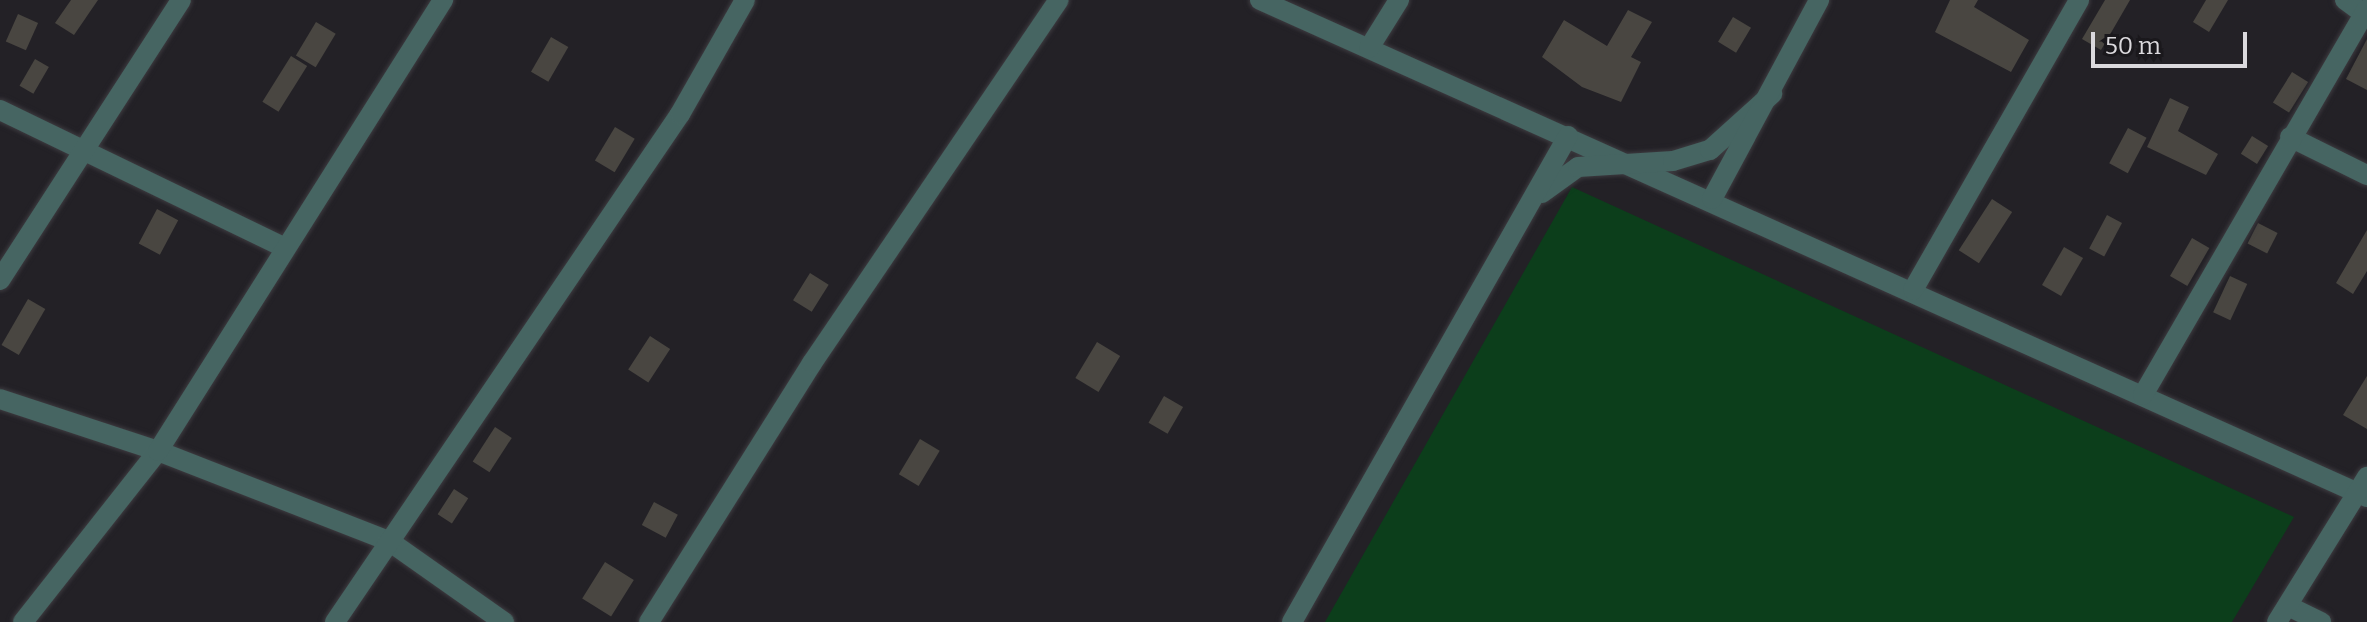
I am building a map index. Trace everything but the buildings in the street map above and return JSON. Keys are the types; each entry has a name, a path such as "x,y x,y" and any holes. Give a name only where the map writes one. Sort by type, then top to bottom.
{"street":[{"path":"0,280 83,147 181,0"},
{"path":"23,622 158,451 443,0"},
{"path":"335,622 680,114 745,0"},
{"path":"649,622 812,363 1059,0"},
{"path":"1260,0 1628,161 2143,395 2364,489 2283,614 2321,622"},
{"path":"1369,48 1399,0"},
{"path":"1712,199 1772,94 1819,0"},
{"path":"1913,290 2079,0"},
{"path":"2143,395 2290,137 2366,13 2345,0"},
{"path":"1528,207 1578,167 1628,161 1673,161 1710,150 1772,94"},
{"path":"0,110 83,147 285,248"},
{"path":"1292,622 1568,136"},
{"path":"2290,137 2367,175"},
{"path":"0,399 158,451 389,541 504,622"}],"green space":[{"path":"1572,187 2294,517 2232,622 1325,622"}]}
